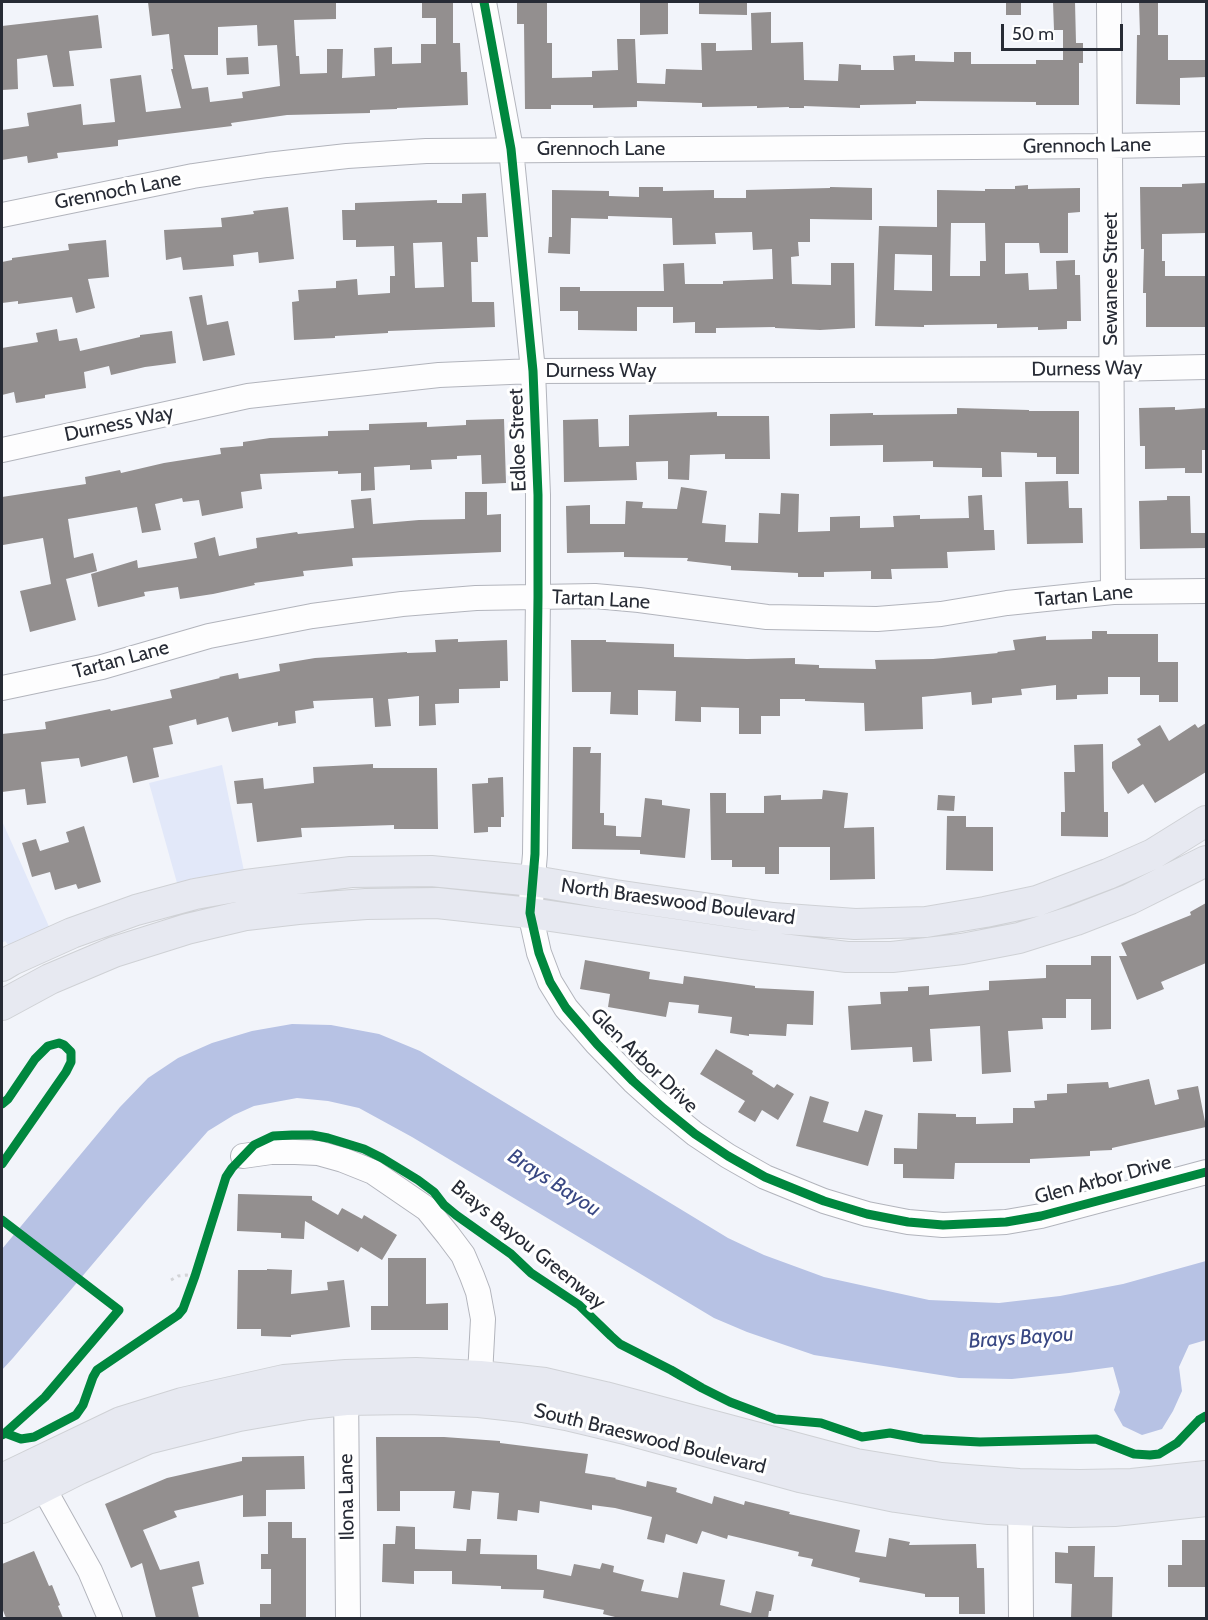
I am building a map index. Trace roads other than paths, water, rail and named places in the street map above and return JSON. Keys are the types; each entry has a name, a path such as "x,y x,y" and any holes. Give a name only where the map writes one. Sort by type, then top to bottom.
{"main road":[{"name":"North Braeswood Boulevard","path":"2,966 72,933 136,910 195,894 351,872 430,871 534,881 615,896 762,917 855,924 926,922 1031,903 1153,854 1206,821"},
{"name":"North Braeswood Boulevard","path":"2,1005 50,980 114,952 187,929 250,914 366,904 426,903 530,913 847,957 892,957 962,949 1019,938 1130,899 1206,861"},
{"path":"246,885 250,914"},
{"path":"1031,903 1041,931"},
{"name":"South Braeswood Boulevard","path":"2,1479 37,1476 118,1451 147,1439 239,1416 309,1404 346,1388 410,1399 479,1389 523,1407 629,1430 842,1487 896,1497 989,1509 1020,1497 1080,1485 1132,1484 1206,1476"},
{"name":"South Braeswood Boulevard","path":"2,1508 37,1476"},
{"name":"South Braeswood Boulevard","path":"1020,1497 1070,1512 1114,1511 1206,1501"}],"street":[{"name":"Edloe Street","path":"484,2 511,149 533,371 538,495 534,881"},
{"name":"Sewanee Street","path":"1109,2 1113,592"},
{"name":"Grennoch Lane","path":"2,215 193,176 347,156 426,150 1206,144"},
{"name":"Durness Way","path":"2,450 248,396 427,376 533,371 1206,367"},
{"name":"Tartan Lane","path":"2,688 102,667 209,636 312,616 476,598 595,596 767,617 877,619 941,614 1007,603 1113,592 1206,591"},
{"name":"Glen Arbor Drive","path":"534,881 530,913 539,953 550,982 566,1008 597,1044 663,1108 687,1128 728,1156 765,1177 824,1201 867,1214 943,1226 1006,1222 1041,1216 1206,1172"},
{"path":"243,1156 271,1152 296,1152 318,1153 343,1160 373,1172 426,1209 463,1255 475,1284 483,1319 479,1389"},
{"name":"Ilona Lane","path":"346,1388 348,1618"},
{"path":"37,1476 90,1571 110,1618"},
{"path":"1020,1497 1021,1618"}],"water":[{"name":"Brays Bayou","path":"292,1024 331,1025 379,1034 420,1051 728,1238 764,1255 824,1277 929,1300 999,1303 1060,1296 1123,1284 1206,1261 1206,1340 1189,1345 1179,1367 1182,1391 1162,1429 1142,1435 1123,1426 1114,1410 1120,1392 1113,1367 1012,1379 959,1378 814,1355 714,1318 412,1137 359,1108 328,1101 297,1098 254,1106 208,1131 2,1370 2,1249 120,1107 148,1078 178,1058 212,1043 252,1031"}]}
